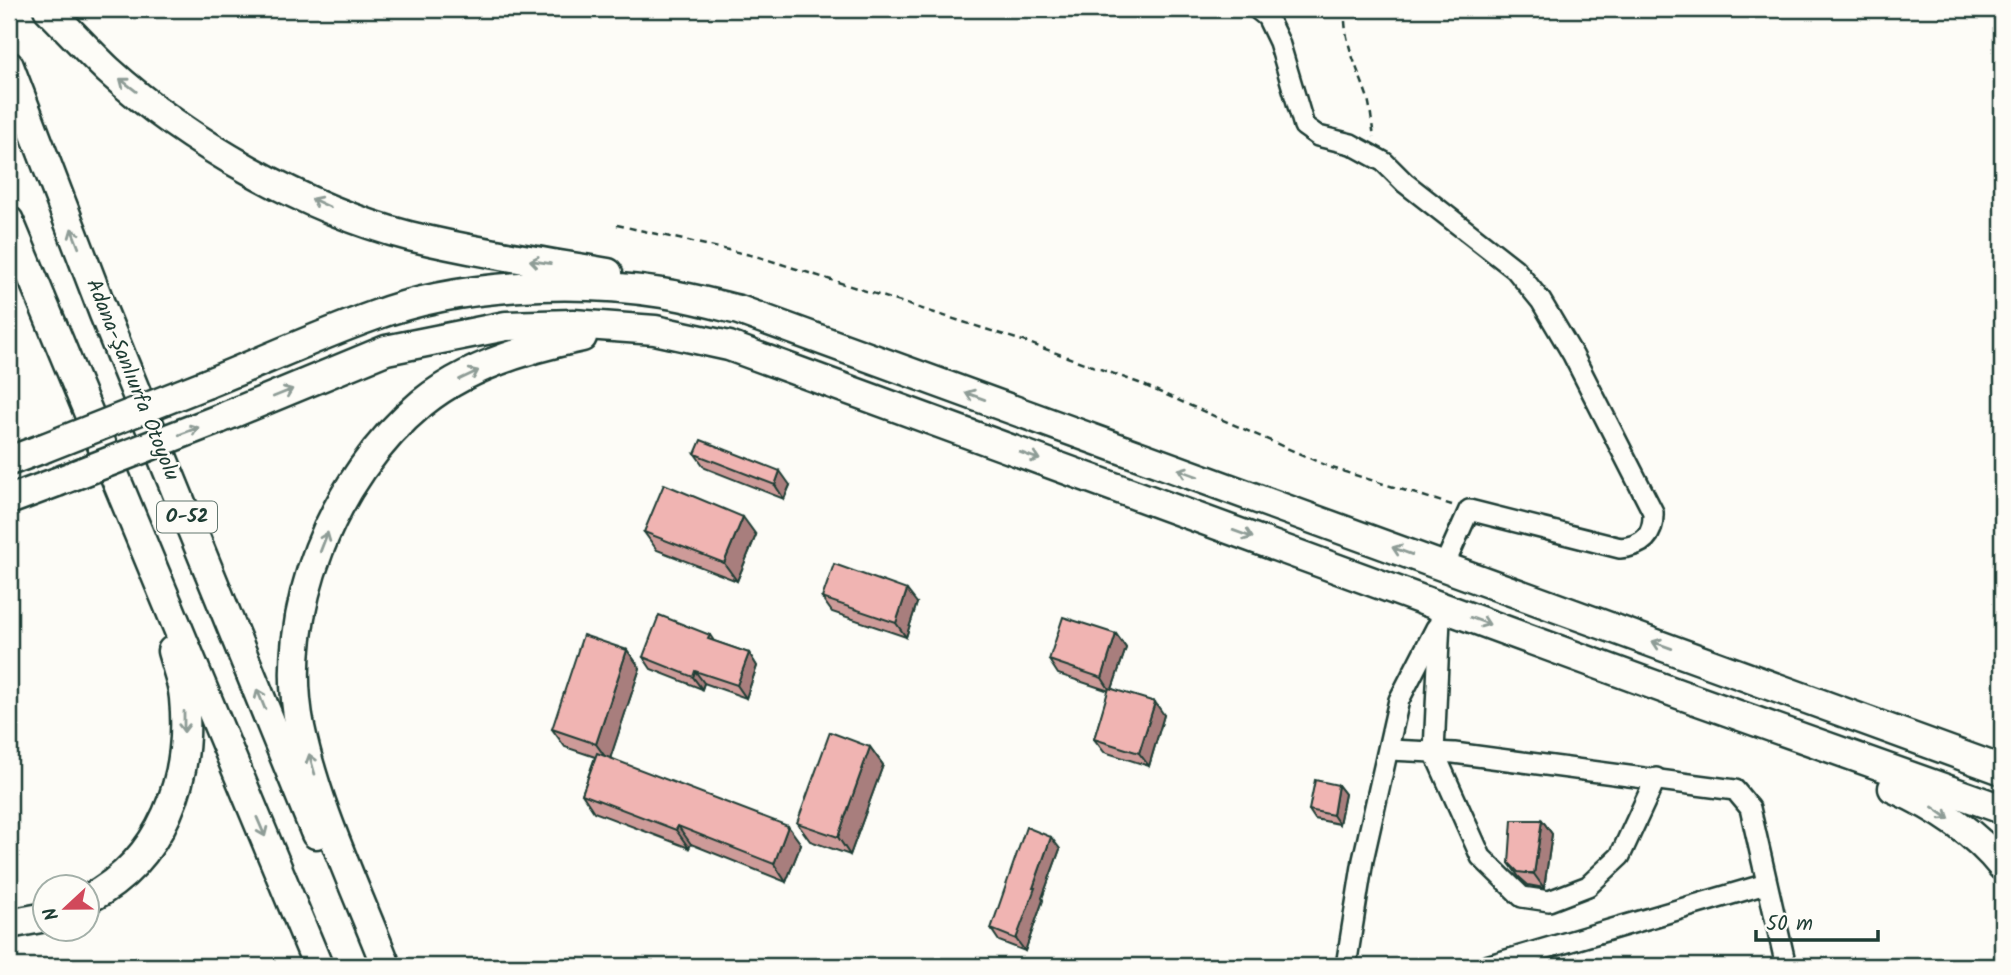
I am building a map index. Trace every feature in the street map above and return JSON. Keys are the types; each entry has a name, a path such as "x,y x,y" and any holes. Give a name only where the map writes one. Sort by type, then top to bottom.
{"highway":[{"path":"48,9 109,71 184,129 261,175 338,211 407,235 492,254 661,282 741,305 863,355"},
{"name":"Adana-Şanlıurfa Otoyolu","path":"9,65 104,314 369,966"},
{"name":"O-52","path":"9,221 318,966"},
{"path":"9,461 375,315 435,300 502,289 574,286 661,293 740,310 2002,770"},
{"path":"9,500 219,419 386,350 506,326 573,324 655,330 729,346 1443,614 1679,694 2002,809"},
{"path":"55,333 143,567 172,649 184,697 184,757 169,810 159,832 133,866 102,892"},
{"path":"386,966 324,808 300,726 295,678 299,631 309,585 324,540 341,501 381,444 423,402 460,379 542,345 584,337 624,336 668,340 725,352 851,390"},
{"path":"1703,660 1877,718 2002,754"},
{"path":"1679,694 1927,803 1964,829 2002,866"},
{"path":"9,924 32,920"}],"street":[{"path":"1257,9 1267,17 1279,42 1304,126 1318,136 1351,144 1384,162 1405,183 1515,269 1541,301 1573,355 1653,512 1653,524 1647,540 1636,547 1620,548 1469,510 1444,566"},
{"path":"1346,966 1363,860 1390,750 1399,700 1443,614"},
{"path":"1443,614 1434,752 1481,858 1522,897 1549,901 1588,886 1620,856 1656,778"},
{"path":"1390,750 1434,752 1735,790 1750,808 1786,966"},
{"path":"1486,966 1766,884"}],"path":[{"path":"1345,9 1344,25 1352,59 1368,100 1374,137 1368,153"},
{"path":"617,225 759,257 1023,341 1139,383 1332,468 1469,510"}],"building":[{"path":"701,440 780,471 775,485 695,454"},
{"path":"664,484 743,517 724,563 644,532"},
{"path":"834,564 907,590 896,623 822,598"},
{"path":"659,615 710,635 708,639 749,653 737,685 695,671 693,677 643,657"},
{"path":"1063,617 1116,634 1102,678 1049,660"},
{"path":"583,635 627,650 596,744 552,729"},
{"path":"1109,688 1155,702 1139,753 1094,739"},
{"path":"830,732 870,747 838,837 797,823"},
{"path":"597,753 788,826 774,864 678,826 676,830 582,794"},
{"path":"1315,780 1338,785 1333,815 1309,810"},
{"path":"1512,820 1542,820 1534,874 1518,872 1509,863"},
{"path":"1026,827 1051,837 1016,939 991,929"}]}
